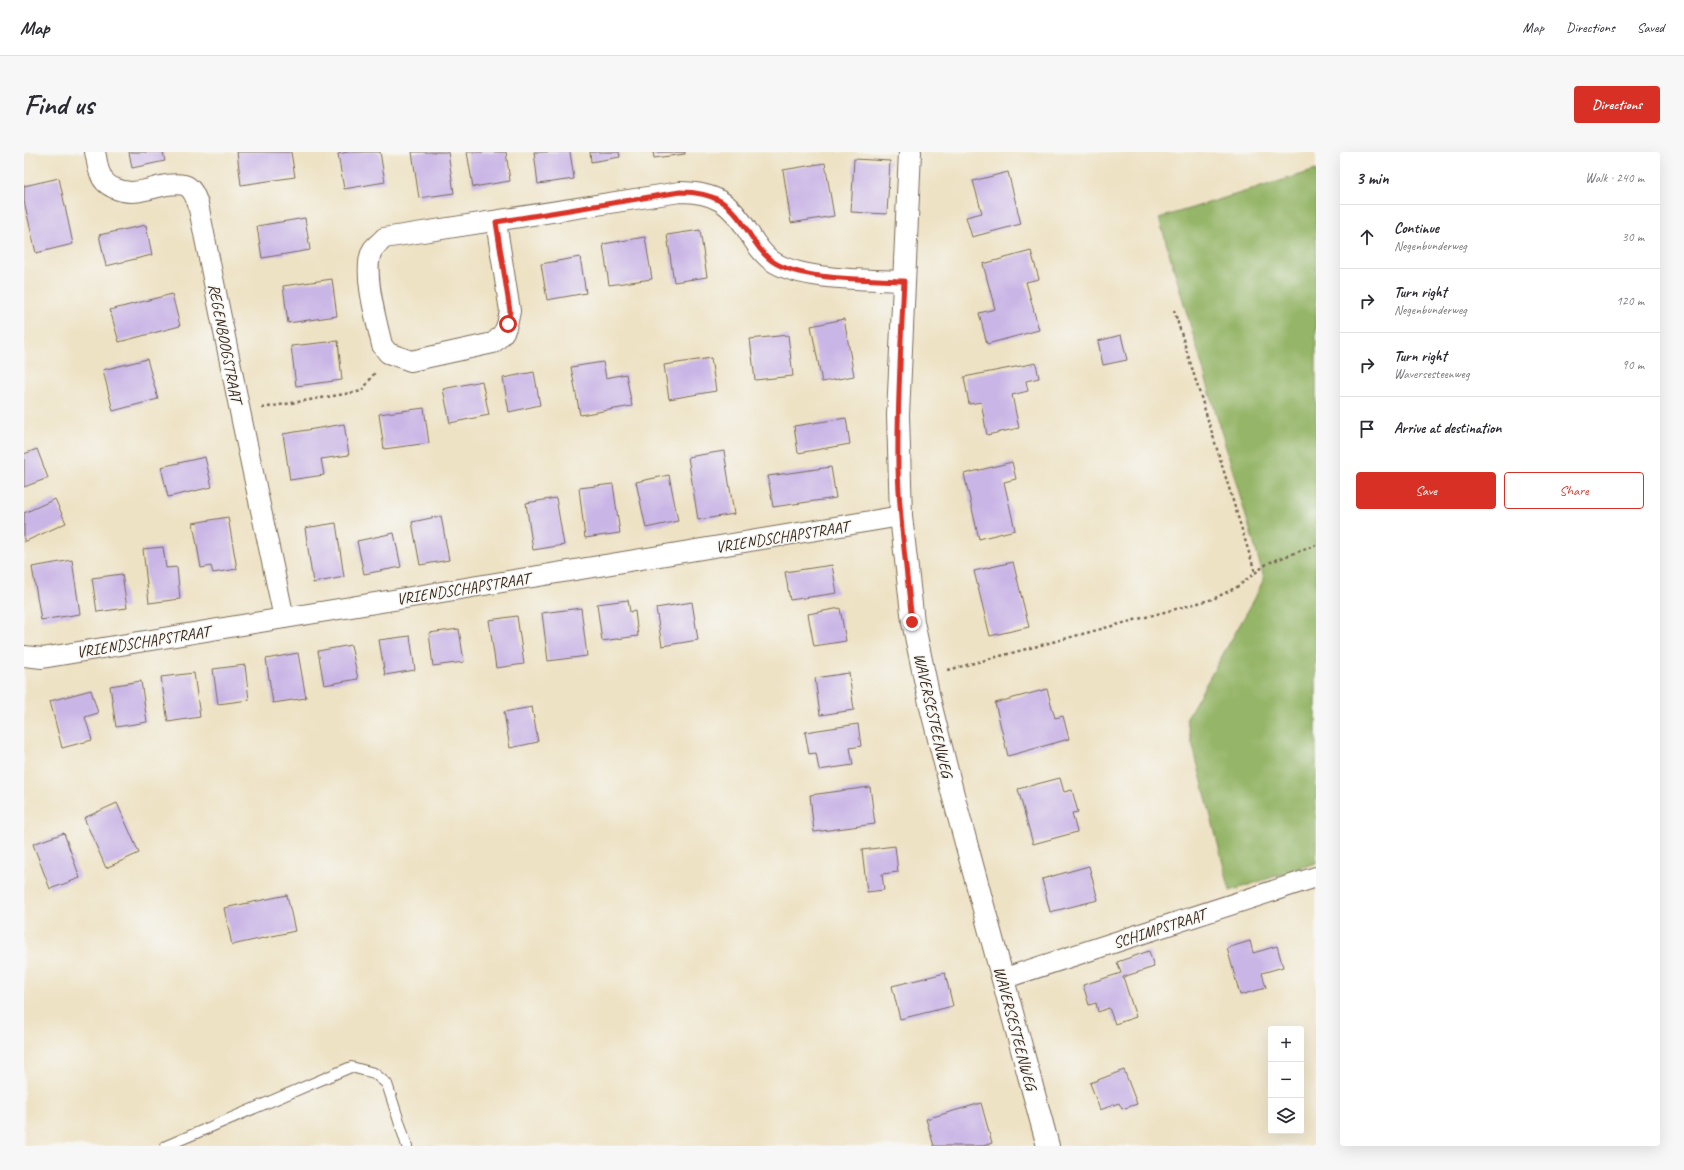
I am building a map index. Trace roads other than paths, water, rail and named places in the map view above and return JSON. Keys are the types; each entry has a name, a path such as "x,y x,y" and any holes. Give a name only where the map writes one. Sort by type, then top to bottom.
{"street":[{"name":"REGENBOOGSTRAAT","path":"95,152 100,174 107,185 119,191 129,193 173,185 185,185 194,192 198,204 284,618"},
{"name":"WAVERSESTEENWEG","path":"910,152 898,415 901,516 912,622 952,791 1048,1146"},
{"path":"496,222 510,311 508,324 504,335 493,343 411,361 388,353 382,345 368,273 369,259 373,249 384,238 496,222 680,192 699,192 716,197 734,212 758,247 772,261 793,271 830,276 904,281"},
{"name":"VRIENDSCHAPSTRAAT","path":"24,656 42,658 901,516"},
{"name":"SCHIMPSTRAAT","path":"1002,979 1316,877"}],"lane":[{"path":"166,1146 351,1067 374,1073 387,1084 407,1146"}]}
